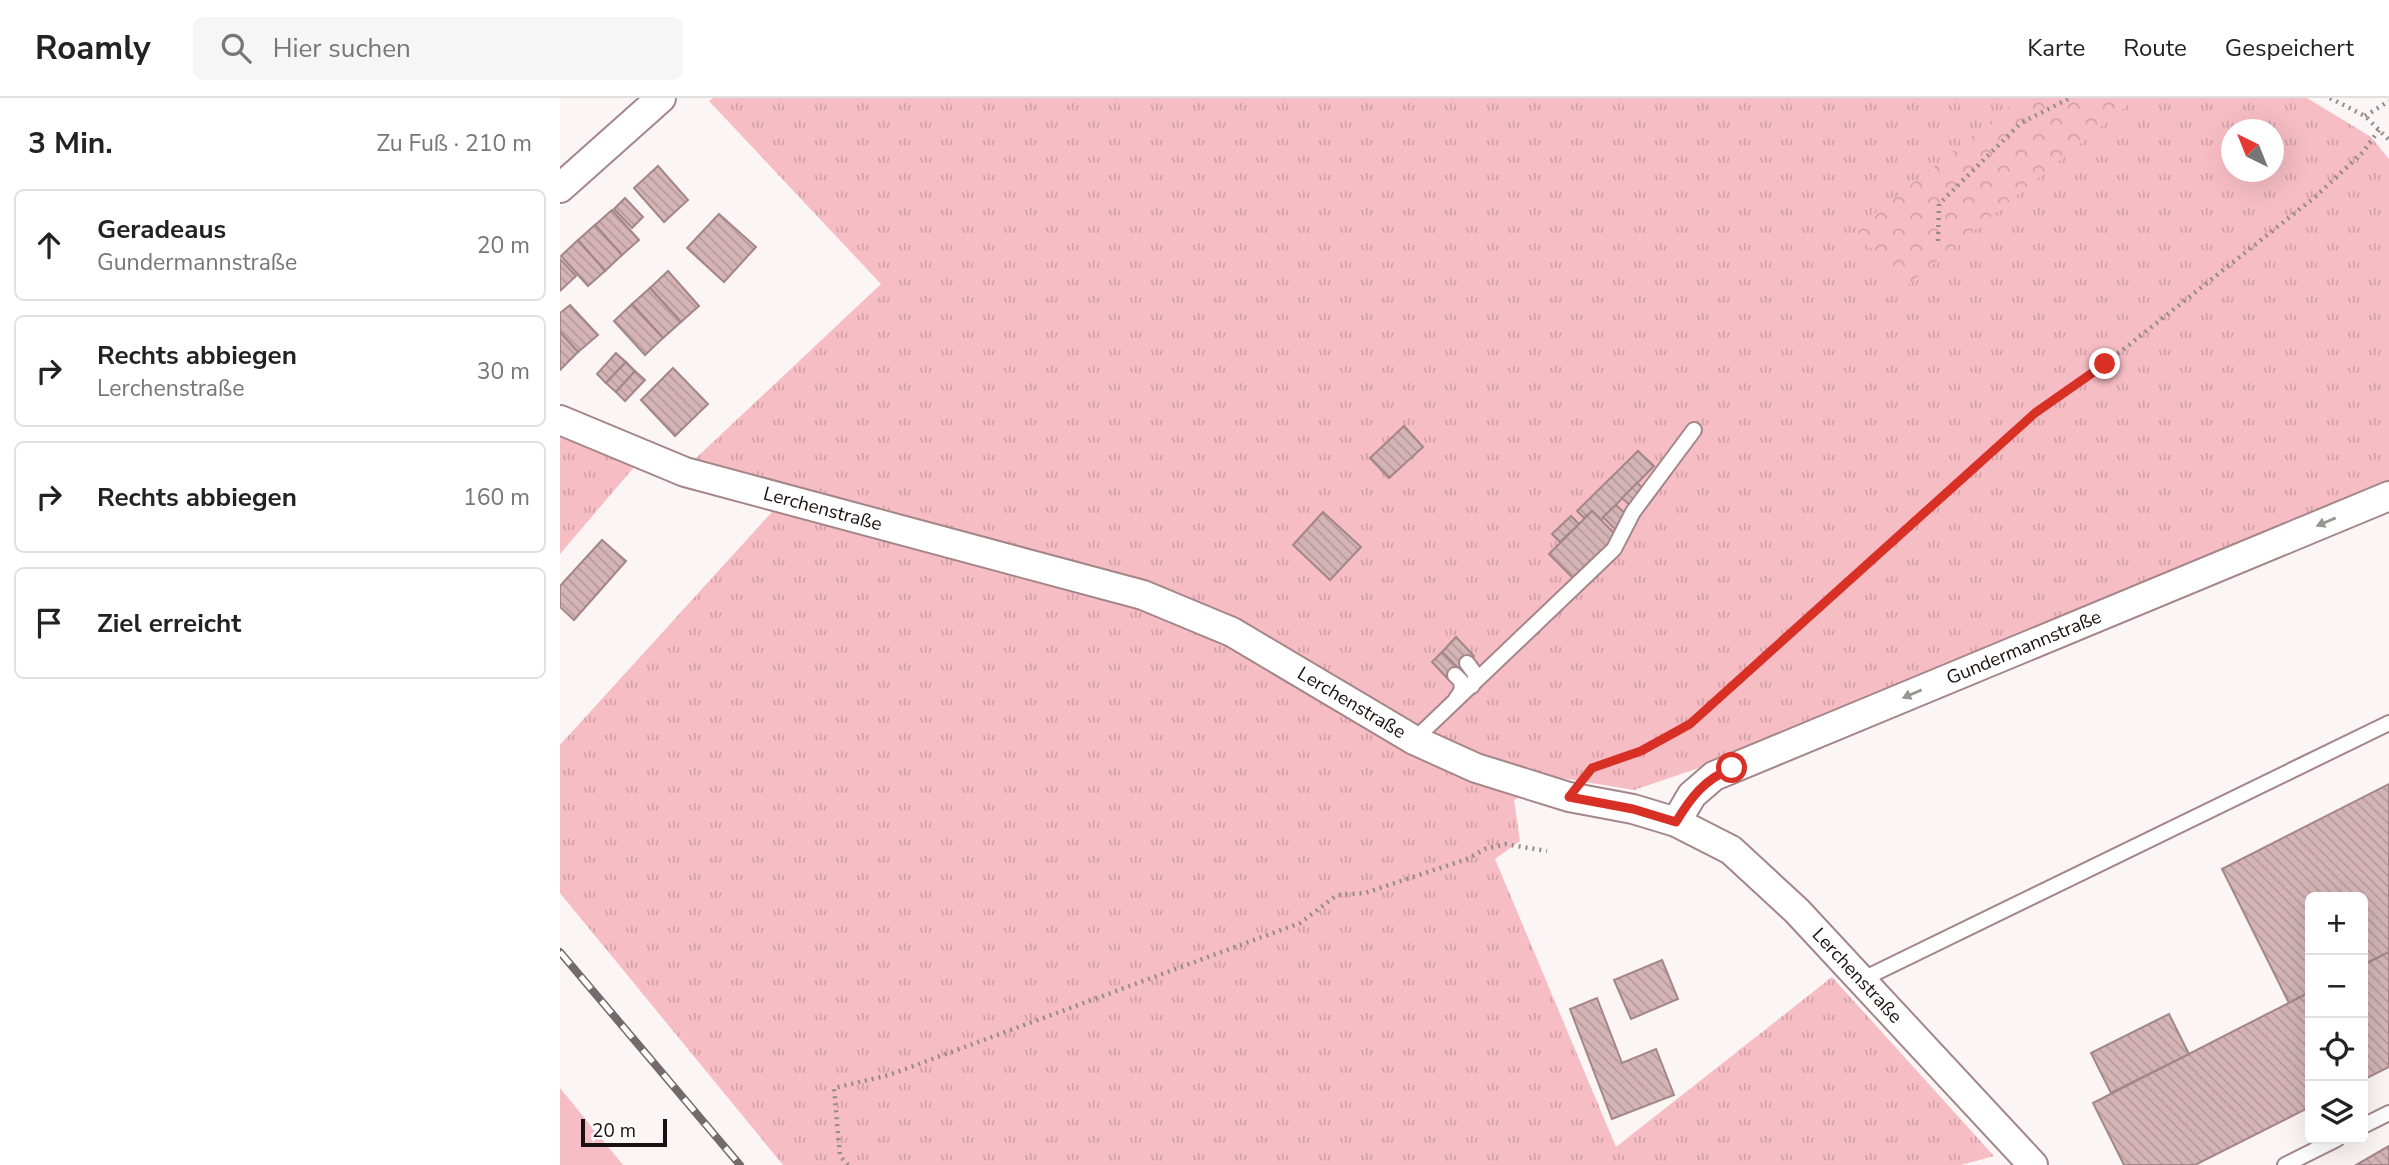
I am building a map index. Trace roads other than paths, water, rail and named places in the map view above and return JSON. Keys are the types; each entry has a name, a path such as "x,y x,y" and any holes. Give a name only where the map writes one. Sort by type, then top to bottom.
{"street":[{"path":"560,188 661,98"},
{"name":"Lerchenstraße","path":"560,420 685,472 1143,595 1232,632 1414,740 1476,768 1569,797 1633,809 1676,822 1731,850 1797,911 2033,1165"},
{"name":"Gundermannstraße","path":"1676,822 1692,795 1714,776 2389,496"}],"lane":[{"path":"1414,740 1614,549 1633,512 1694,430"},
{"path":"1467,663 1476,675 1472,685"},
{"path":"1454,703 1462,690 1461,681 1455,675"},
{"path":"1861,980 2389,723"},
{"path":"2368,1124 2389,1113"},
{"path":"2285,1165 2327,1144"}],"railway":[{"path":"560,952 740,1165"}]}
